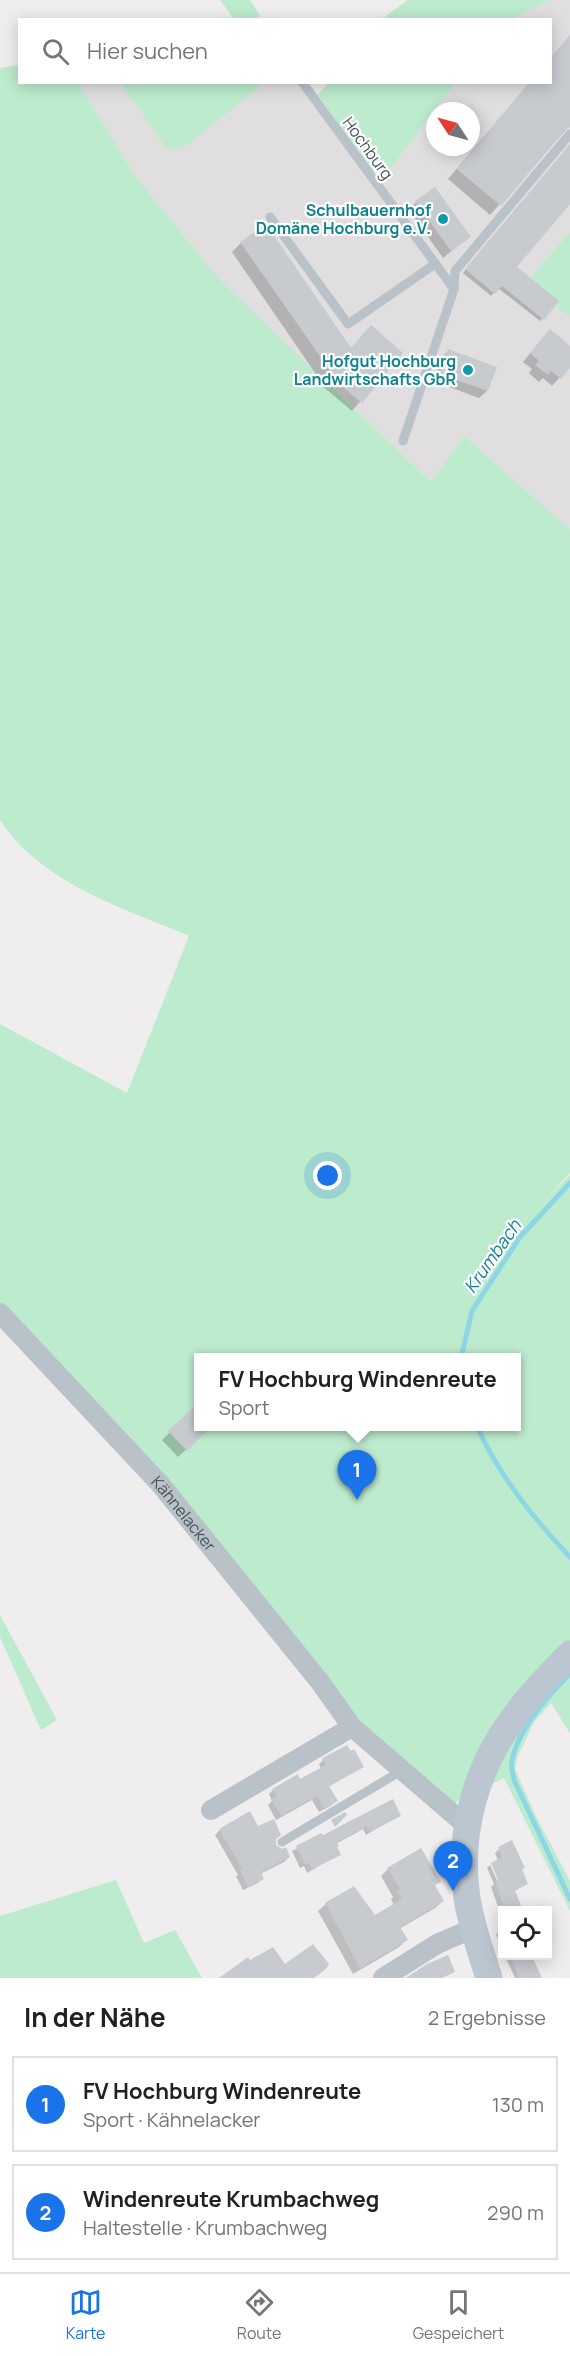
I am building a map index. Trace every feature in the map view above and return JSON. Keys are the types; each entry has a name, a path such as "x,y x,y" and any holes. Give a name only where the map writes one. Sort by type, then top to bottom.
{"street":[{"name":"Kähnelacker","path":"0,1312 161,1485 320,1682 352,1727 467,1826"},
{"path":"489,1978 467,1897 465,1868 467,1826 483,1772 496,1744 514,1716 537,1688 570,1654"},
{"path":"211,1810 352,1727"},
{"path":"383,1978 437,1944 474,1928"}],"lane":[{"name":"Hochburg","path":"303,84 454,289"},
{"path":"403,441 454,289 455,271 570,135"},
{"path":"270,217 348,324 435,264"},
{"path":"282,1842 401,1771"}],"shaded area":[{"path":"550,0 570,0 570,232 530,278 555,306 570,317 570,529 464,436 431,482 220,280 136,177 79,84 310,84 372,172 386,174 426,121 426,156 480,156 480,102 441,102 454,84 552,84 552,18 514,18"}],"green space":[{"path":"220,0 250,0 260,16 256,18 233,18"},
{"path":"408,0 550,0 514,18 383,18"},
{"path":"18,65 18,84 79,84 136,177 220,280 431,482 464,436 570,529 570,1173 544,1201 570,1175 570,1733 551,1703 534,1722 517,1758 515,1769 536,1816 570,1881 570,1911 504,1778 448,1806 359,1727 157,1489 0,1318 0,1024 127,1093 189,936 111,903 61,877 17,842 0,820 0,68"},
{"path":"122,84 263,84 187,145 168,150"},
{"path":"327,84 454,84 441,102 426,102 426,121 386,174 372,172 318,95"},
{"path":"570,232 570,317 555,306 530,278"},
{"path":"0,1615 57,1720 41,1730 0,1637"},
{"path":"116,1880 144,1943 175,1930 202,1978 0,1978 0,1916"}],"building":[{"path":"570,35 570,127 501,206 457,169 468,156 480,156 480,142 528,84 552,84 552,56"},
{"path":"570,144 570,204 517,267 559,301 544,320 502,286 495,294 465,269"},
{"name":"Schulbauernhof Domäne Hochburg e.V.","path":"435,187 471,237 451,251 415,201"},
{"path":"266,224 351,348 371,325 403,353 362,403 328,375 331,372 240,242"},
{"path":"550,329 570,346 570,368 561,379 551,371 548,375 535,365 539,361 530,353"},
{"name":"Hofgut Hochburg Landwirtschafts GbR","path":"448,349 497,367 488,391 439,374"},
{"path":"194,1407 194,1431 207,1431 187,1451 168,1431"},
{"path":"347,1745 351,1751 354,1749 364,1767 329,1786 338,1801 324,1809 317,1796 281,1816 271,1799 277,1796 272,1789 298,1774 300,1779 326,1765 322,1758"},
{"path":"393,1799 401,1816 370,1832 367,1826 337,1843 341,1855 312,1869 309,1863 305,1864 296,1846 321,1833 323,1835"},
{"path":"250,1811 258,1826 274,1819 281,1835 276,1839 276,1845 282,1849 286,1847 290,1857 261,1872 264,1879 248,1887 240,1870 242,1869 219,1829"},
{"path":"345,1812 347,1815 335,1827 331,1820"},
{"path":"512,1840 525,1868 522,1869 528,1884 515,1890 521,1906 503,1906 495,1881 498,1880 491,1863 502,1857 498,1847"},
{"path":"421,1848 441,1882 435,1885 444,1901 400,1927 408,1940 360,1968 325,1903 354,1886 375,1915 402,1899 397,1891 400,1889 387,1868"},
{"path":"313,1944 329,1964 314,1978 219,1978 248,1957 250,1960 273,1947 285,1964"},
{"path":"448,1955 455,1972 442,1978 406,1978 427,1964"},
{"path":"512,1960 534,1960 542,1978 519,1978"}],"waterway":[{"name":"Krumbach","path":"462,1353 472,1311 520,1237 570,1183"},
{"name":"Krumbach","path":"480,1431 495,1462 518,1496 570,1557"},
{"name":"Krumbach","path":"570,1674 544,1702 527,1726 515,1749 511,1766 514,1780 570,1899"}],"place":[{"name":"Schulbauernhof Domäne Hochburg e.V.","path":"443,219"},
{"name":"Hofgut Hochburg Landwirtschafts GbR","path":"468,370"},
{"name":"FV Hochburg Windenreute","path":"357,1500"},
{"name":"Windenreute Krumbachweg","path":"453,1891"}]}
